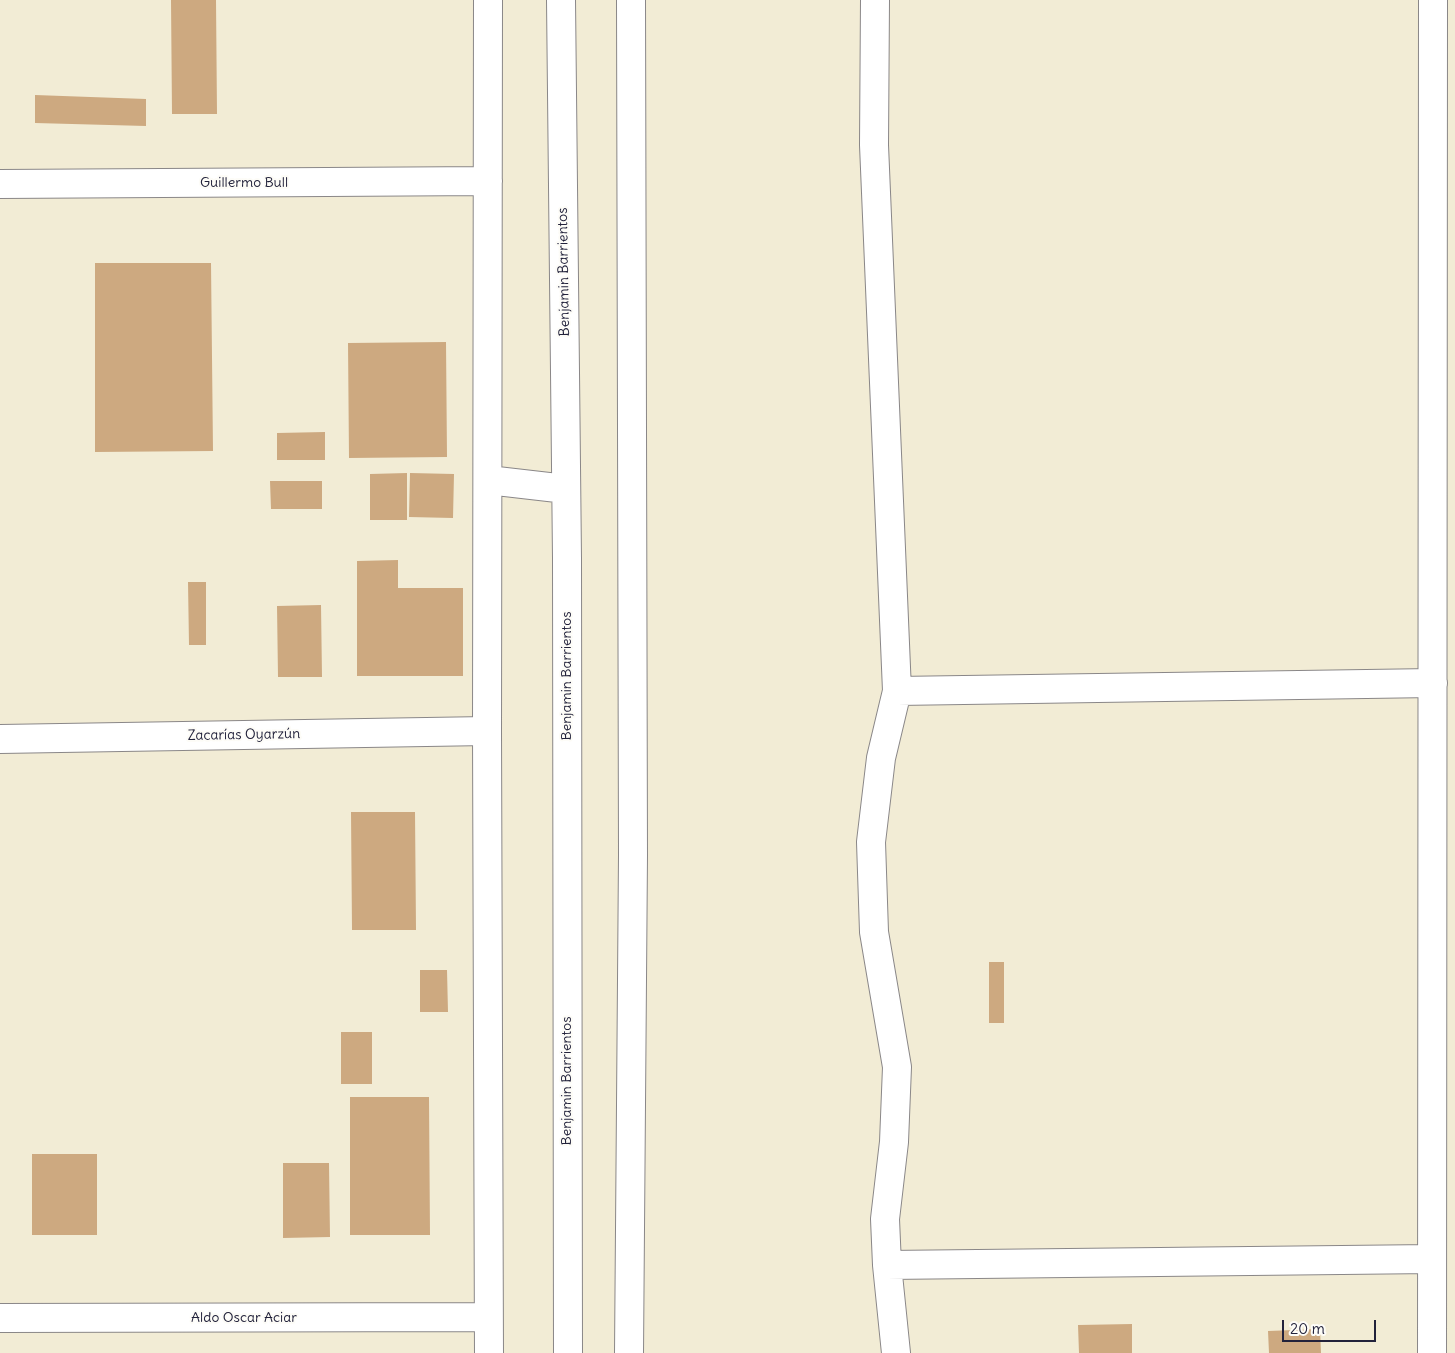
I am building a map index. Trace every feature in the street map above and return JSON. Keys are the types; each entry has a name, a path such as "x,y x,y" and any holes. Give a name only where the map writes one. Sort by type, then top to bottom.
{"street":[{"path":"488,0 487,731 489,1353"},
{"name":"Benjamin Barrientos","path":"561,0 566,489 568,1353"},
{"path":"629,1353 633,854 631,0"},
{"path":"875,0 874,145 897,691 881,758 872,842 874,932 897,1067 894,1142 885,1219 887,1265 896,1353"},
{"path":"1432,1353 1433,0"},
{"name":"Guillermo Bull","path":"0,184 488,181"},
{"path":"488,480 566,489"},
{"path":"897,691 1433,683"},
{"name":"Zacarías Oyarzún","path":"0,739 487,731"},
{"path":"887,1265 1432,1259"},
{"name":"Aldo Oscar Aciar","path":"0,1318 488,1317"}],"building":[{"path":"171,0 216,0 217,114 172,114"},
{"path":"35,95 146,99 146,126 35,123"},
{"path":"95,263 211,263 213,451 95,452"},
{"path":"446,342 447,457 349,458 348,343"},
{"path":"325,432 325,460 277,460 277,433"},
{"path":"407,473 407,520 370,520 370,474"},
{"path":"410,473 454,474 453,518 409,517"},
{"path":"270,481 322,481 322,509 271,509"},
{"path":"398,560 398,588 463,588 463,676 357,676 357,561"},
{"path":"188,582 206,582 206,645 189,645"},
{"path":"321,605 322,677 278,677 277,606"},
{"path":"351,812 415,812 416,930 352,930"},
{"path":"989,962 1004,962 1004,1023 989,1023"},
{"path":"420,970 447,970 448,1012 420,1012"},
{"path":"341,1032 372,1032 372,1084 341,1084"},
{"path":"350,1097 429,1097 430,1235 350,1235"},
{"path":"32,1154 97,1154 97,1235 32,1235"},
{"path":"283,1163 329,1163 330,1237 283,1238"},
{"path":"1132,1324 1132,1353 1079,1353 1078,1325"},
{"path":"1320,1329 1321,1353 1269,1353 1268,1331"}]}
